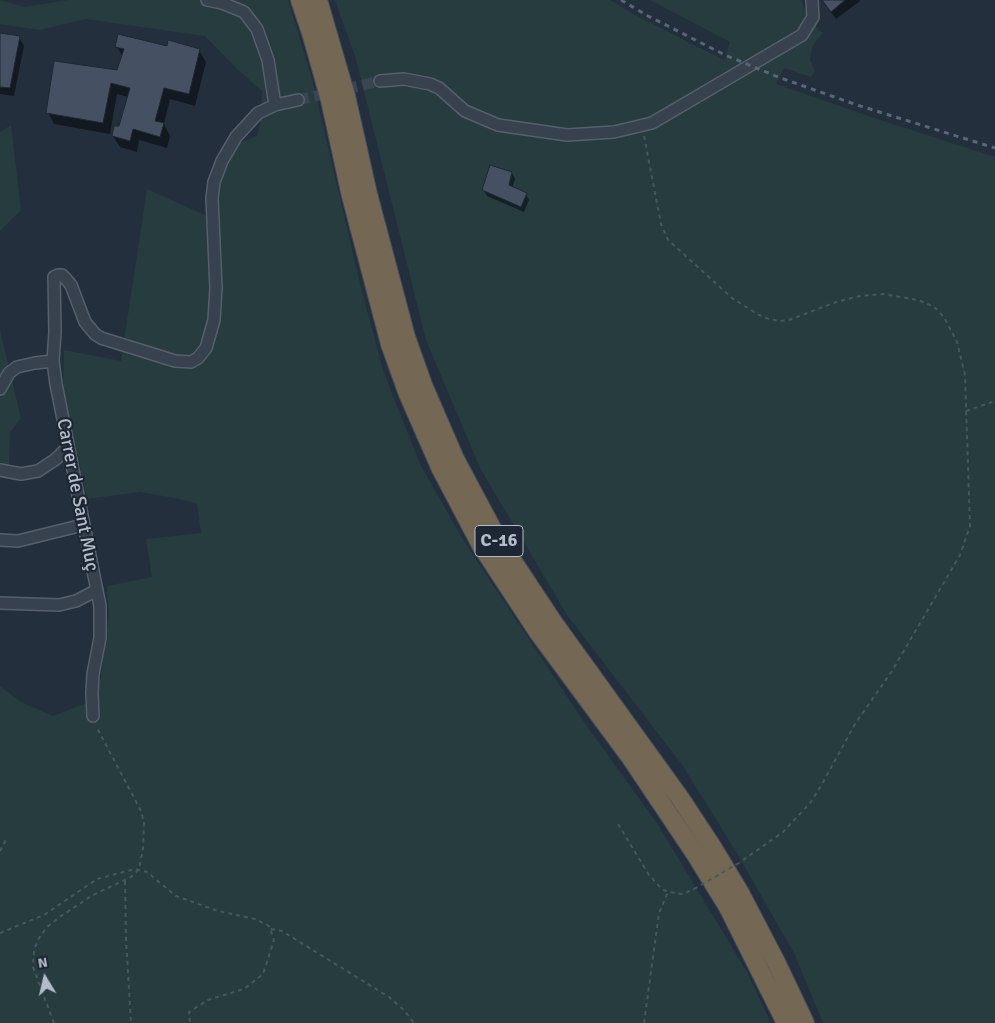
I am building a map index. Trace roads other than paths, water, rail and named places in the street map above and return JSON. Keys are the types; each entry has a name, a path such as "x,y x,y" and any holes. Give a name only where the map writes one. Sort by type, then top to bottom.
{"highway":[{"name":"C-16","path":"300,0 330,100 351,196 390,344 408,394 440,467 481,545 538,632 631,758 696,855 728,907 786,1023"},
{"name":"C-16","path":"318,0 346,96 368,194 406,337 423,385 456,459 496,536 553,622 680,798 711,845 740,893 805,1023"}],"street":[{"path":"207,0 222,3 244,12 257,29 268,60 276,105 298,100"},
{"path":"380,81 404,79 430,84 444,92 465,111 498,125 567,135 614,132 652,123 802,35 813,17 812,0"},
{"name":"Carrer de Sant Muç","path":"93,716 93,674 100,638 100,611 58,398 53,361 56,332 54,277 62,275 71,285 86,322 94,334 101,338 174,361 191,362 198,358 206,348 210,338 216,300 212,198 214,182 225,155 236,136 258,113 276,105"},
{"path":"0,389 9,373 16,367 53,361"},
{"path":"0,470 21,474 38,471 68,447"},
{"path":"0,540 18,542 83,525"},
{"path":"0,603 59,605 76,601 97,590"}],"tunnel":[{"path":"298,100 380,81"}],"railway":[{"path":"621,0 648,16 725,55 778,77 857,105 995,148"}]}
